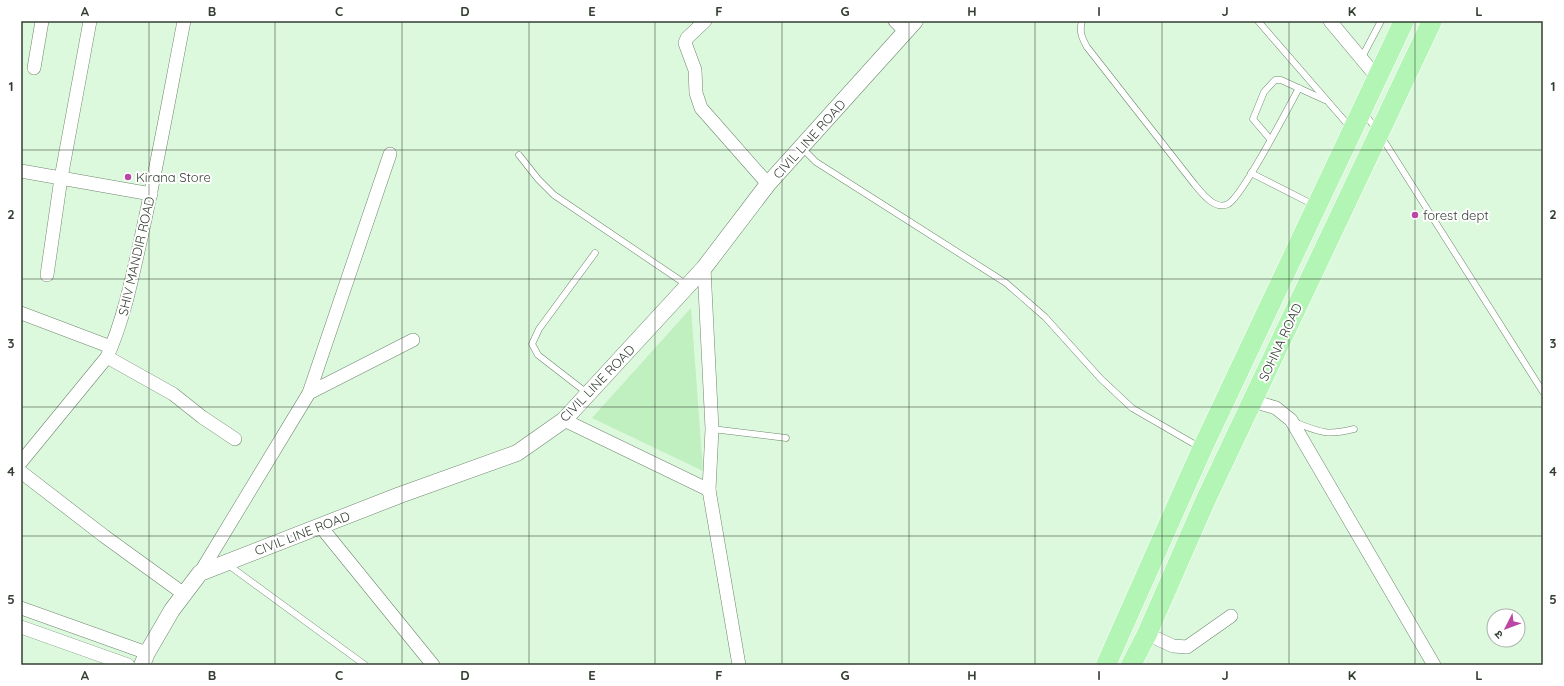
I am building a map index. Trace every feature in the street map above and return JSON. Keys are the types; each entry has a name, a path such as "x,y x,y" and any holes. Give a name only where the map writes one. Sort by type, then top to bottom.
{"main road":[{"name":"SOHNA ROAD","path":"1106,665 1202,449 1376,76 1404,21"},
{"name":"SOHNA ROAD","path":"1131,665 1147,634 1206,499 1432,21"}],"street":[{"path":"34,68 42,21"},
{"path":"47,275 61,178 90,21"},
{"name":"SHIV MANDIR ROAD","path":"21,462 109,352 127,302 151,194 184,21"},
{"path":"705,21 690,34 685,44 695,70 697,100 701,108 768,184"},
{"path":"1330,21 1376,76"},
{"name":"CIVIL LINE ROAD","path":"144,659 172,610 200,573 224,562 321,527 400,495 517,453 564,420 704,268 768,184 802,148 905,24"},
{"path":"200,573 309,393 390,154"},
{"path":"21,172 151,194"},
{"path":"704,268 712,429 710,490 739,665"},
{"path":"21,313 109,352 173,394 202,417 235,439"},
{"path":"309,393 413,340"},
{"path":"1253,401 1276,408 1291,420 1434,665"},
{"path":"564,420 710,490"},
{"path":"21,472 104,536 184,594"},
{"path":"321,527 433,665"},
{"path":"21,608 144,659"},
{"path":"1147,634 1173,646 1187,647 1231,616"},
{"path":"21,627 128,665"}],"lane":[{"path":"1082,21 1080,29 1082,38 1087,47 1195,185 1210,201 1220,205 1228,204 1251,173 1299,88"},
{"path":"1258,21 1351,130"},
{"path":"1361,59 1380,21"},
{"path":"1270,139 1253,118 1264,92 1275,80 1281,80 1326,101"},
{"path":"1361,109 1379,133 1543,392"},
{"path":"802,148 816,162 1006,283 1045,317 1101,379 1132,408 1202,449"},
{"path":"519,155 538,179 554,195 688,286"},
{"path":"1251,173 1316,206"},
{"path":"588,394 538,355 532,344 539,329 595,253"},
{"path":"1291,420 1324,433 1338,433 1354,429"},
{"path":"712,429 786,438"},
{"path":"224,562 355,662 365,665"}],"green space":[{"path":"691,308 703,471 592,418"}],"place":[{"name":"Kirana Store","path":"128,177"},
{"name":"forest dept","path":"1415,215"}]}
